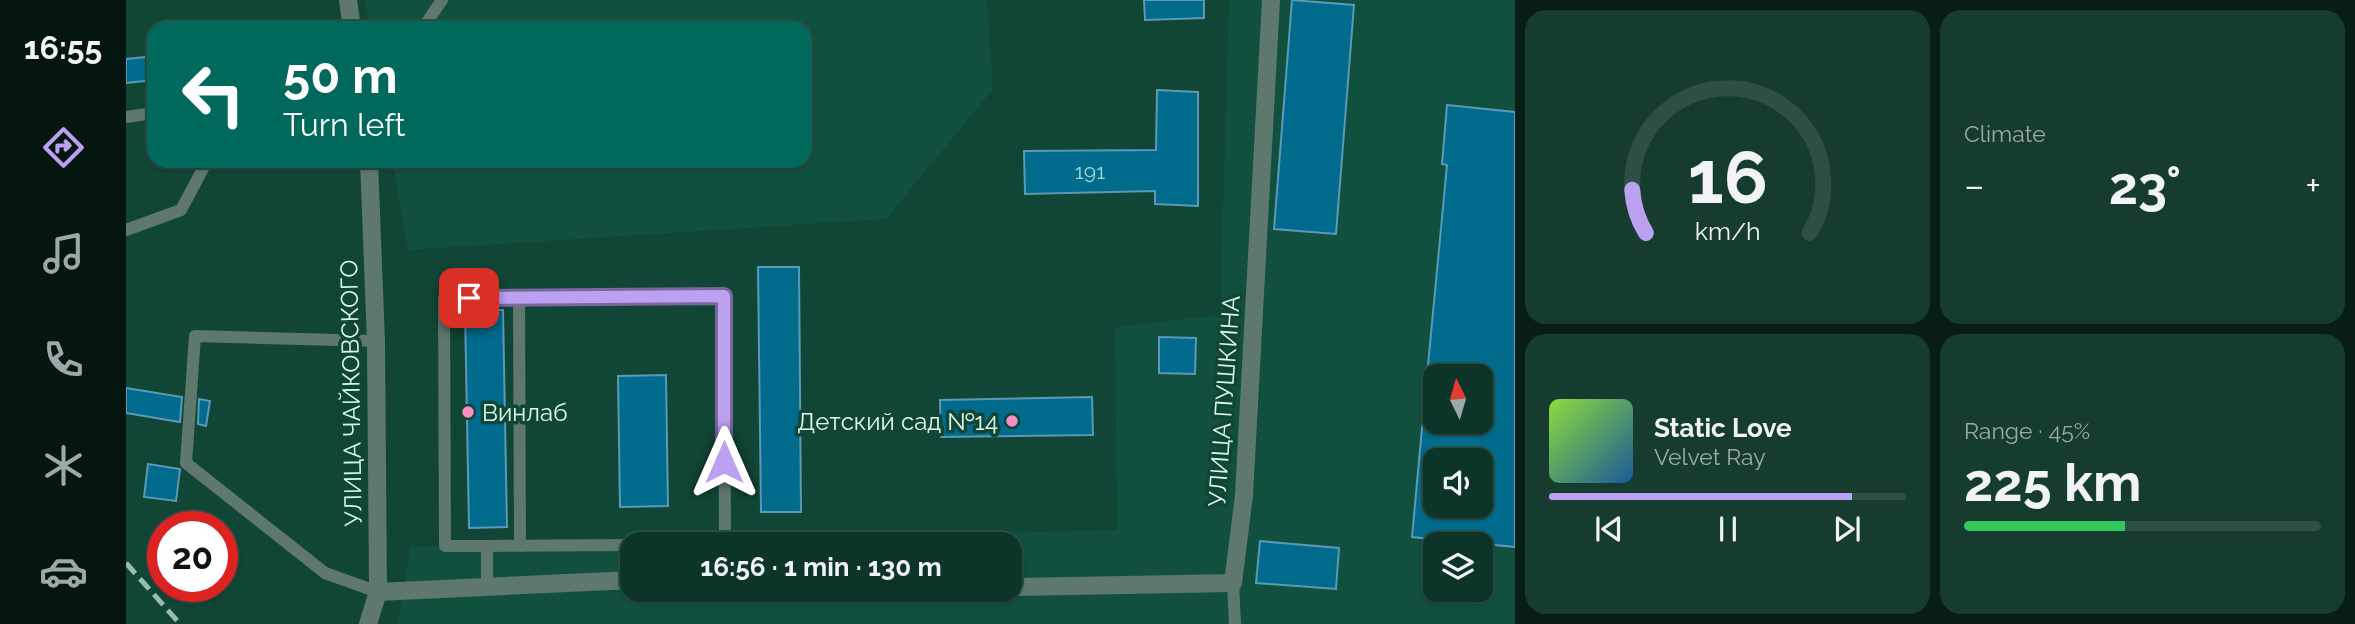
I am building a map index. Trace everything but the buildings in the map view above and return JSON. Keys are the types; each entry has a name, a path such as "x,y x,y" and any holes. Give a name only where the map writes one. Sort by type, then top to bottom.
{"street":[{"path":"348,0 351,21"},
{"name":"УЛИЦА ПУШКИНА","path":"1233,583 1244,495 1271,0"},
{"name":"УЛИЦА ЧАЙКОВСКОГО","path":"368,624 378,592 376,341 369,168"},
{"path":"378,592 620,580"},
{"path":"1022,587 1233,583"}],"lane":[{"path":"428,21 442,0"},
{"path":"126,117 147,114"},
{"path":"126,230 181,210 203,168"},
{"path":"620,545 445,546 444,298 724,296 725,532"},
{"path":"519,298 520,546"},
{"path":"376,341 195,336 186,463 325,573 378,592"},
{"path":"487,546 487,586"},
{"path":"1233,583 1235,624"}],"shaded area":[{"path":"365,0 987,0 993,89 886,219 408,250 394,168 812,168 812,21 369,21"},
{"path":"1229,0 1515,0 1515,624 398,624 410,547 620,542 620,602 1022,602 1022,532 1117,530 1115,327 1220,315"}],"railway":[{"path":"126,563 180,624"}],"place":[{"name":"Винлаб","path":"468,412"},
{"name":"Детский сад №14","path":"1012,421"}],"route":[{"path":"469,298 724,296 724,462"}]}
